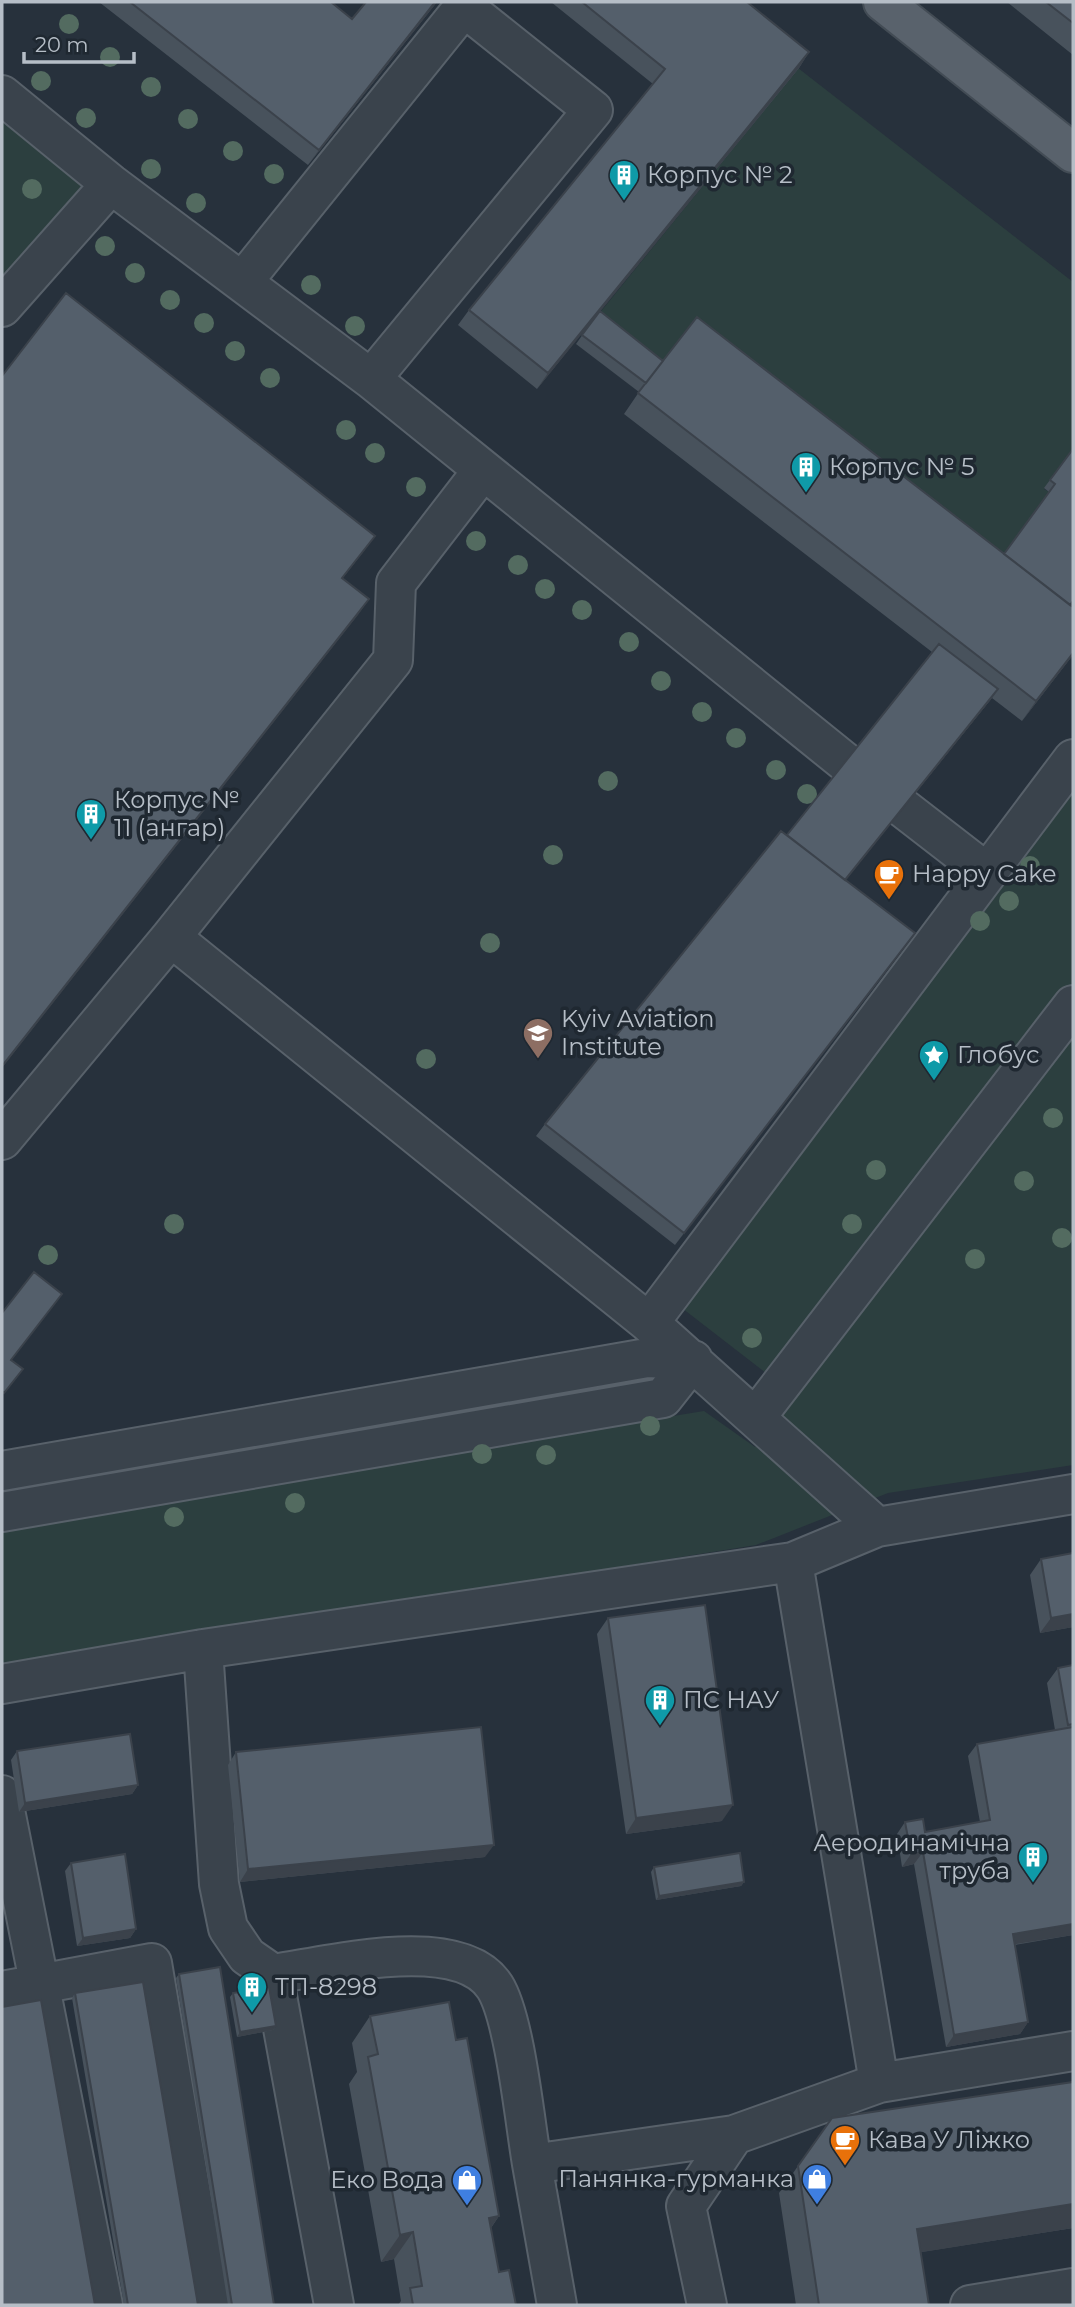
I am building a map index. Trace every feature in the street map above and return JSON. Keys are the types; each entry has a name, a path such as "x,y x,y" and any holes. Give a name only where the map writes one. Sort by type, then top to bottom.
{"main road":[{"path":"895,5 1073,153"}],"lane":[{"path":"244,280 466,5 593,110 371,379"},
{"path":"2,95 111,184 244,280 371,379 845,762"},
{"path":"2,307 111,184"},
{"path":"2,1140 171,937 393,660 396,583 483,470"},
{"path":"649,1323 1073,759"},
{"path":"903,807 988,873"},
{"path":"171,937 649,1323 877,1527"},
{"path":"755,1418 1073,1005"},
{"path":"2,1471 647,1358 693,1360"},
{"path":"2,1512 663,1398 693,1360"},
{"path":"2,1684 203,1649 793,1562 877,1527 1073,1494"},
{"path":"793,1562 879,2083"},
{"path":"203,1649 219,1884 228,1928 247,1956 273,1974 419,1955 451,1958 476,1968 495,1987 506,2014 557,2305"},
{"path":"2,1795 103,2305"},
{"path":"2,1992 152,1963 210,2305"},
{"path":"273,1974 334,2305"},
{"path":"533,2164 734,2135 879,2083 1073,2052"},
{"path":"707,2305 686,2206 734,2135"},
{"path":"970,2305 1073,2288"}],"shaded area":[{"path":"798,68 1073,282 1073,450 1044,489 1049,492 989,574 657,370 594,320"},
{"path":"2,86 111,184 2,316"},
{"path":"1073,779 1073,982 1061,998 1073,1008 1073,1465 888,1493 756,1545 2,1666 2,1526 704,1411 755,1447 797,1397 678,1305"}],"building":[{"path":"130,2 331,2 352,19 366,2 435,2 319,150"},
{"name":"Корпус № 2","path":"582,2 747,2 809,52 548,373 469,310 665,69"},
{"path":"1046,2 1073,2 1073,23"},
{"name":"Корпус № 11 (ангар)","path":"66,293 375,536 342,578 369,599 2,1066 2,376"},
{"path":"600,311 663,361 646,383 582,335"},
{"name":"Корпус № 5","path":"697,317 1073,607 1073,653 1036,701 638,393"},
{"path":"1073,449 1073,601 1070,605 1004,554 1055,484 1050,480"},
{"path":"939,644 998,689 845,880 787,835"},
{"path":"781,831 915,933 684,1233 545,1124"},
{"path":"34,1272 62,1294 11,1360 23,1369 4,1393 2,1313"},
{"path":"1073,1553 1073,1614 1051,1618 1041,1559"},
{"name":"ПС НАУ","path":"705,1605 733,1805 636,1818 608,1618"},
{"path":"1073,1665 1073,1724 1068,1725 1058,1668"},
{"path":"481,1727 494,1845 248,1869 236,1752"},
{"path":"1073,1727 1073,1924 1013,1934 1028,2022 954,2035 923,1852 911,1854 905,1822 923,1819 925,1832 990,1820 977,1744"},
{"path":"130,1734 138,1785 25,1803 17,1751"},
{"path":"740,1853 744,1882 659,1896 654,1867"},
{"path":"125,1854 136,1929 83,1938 71,1863"},
{"path":"220,1967 274,2305 232,2305 179,1974"},
{"path":"143,1982 198,2305 128,2305 75,1993"},
{"name":"ТП-8298","path":"269,1987 276,2026 240,2032 233,1993"},
{"path":"41,2000 95,2305 2,2305 2,2007"},
{"path":"449,2002 456,2040 467,2038 499,2216 489,2218 499,2272 509,2270 516,2305 413,2305 410,2288 422,2286 413,2232 400,2235 368,2057 378,2054 370,2016"},
{"path":"1073,2082 1073,2204 917,2229 929,2305 819,2305 798,2166 832,2118"}],"place":[{"name":"Корпус № 2","path":"624,202"},
{"name":"Корпус № 5","path":"806,494"},
{"name":"Корпус № 11 (ангар)","path":"91,841"},
{"name":"Happy Cake","path":"889,901"},
{"name":"Kyiv Aviation Institute","path":"538,1060"},
{"name":"Глобус","path":"934,1082"},
{"name":"ПС НАУ","path":"660,1727"},
{"name":"Аеродинамічна труба","path":"1033,1884"},
{"name":"ТП-8298","path":"252,2014"},
{"name":"Кава У Ліжко","path":"845,2167"},
{"name":"Панянка-гурманка","path":"817,2206"},
{"name":"Еко Вода","path":"467,2207"}]}
